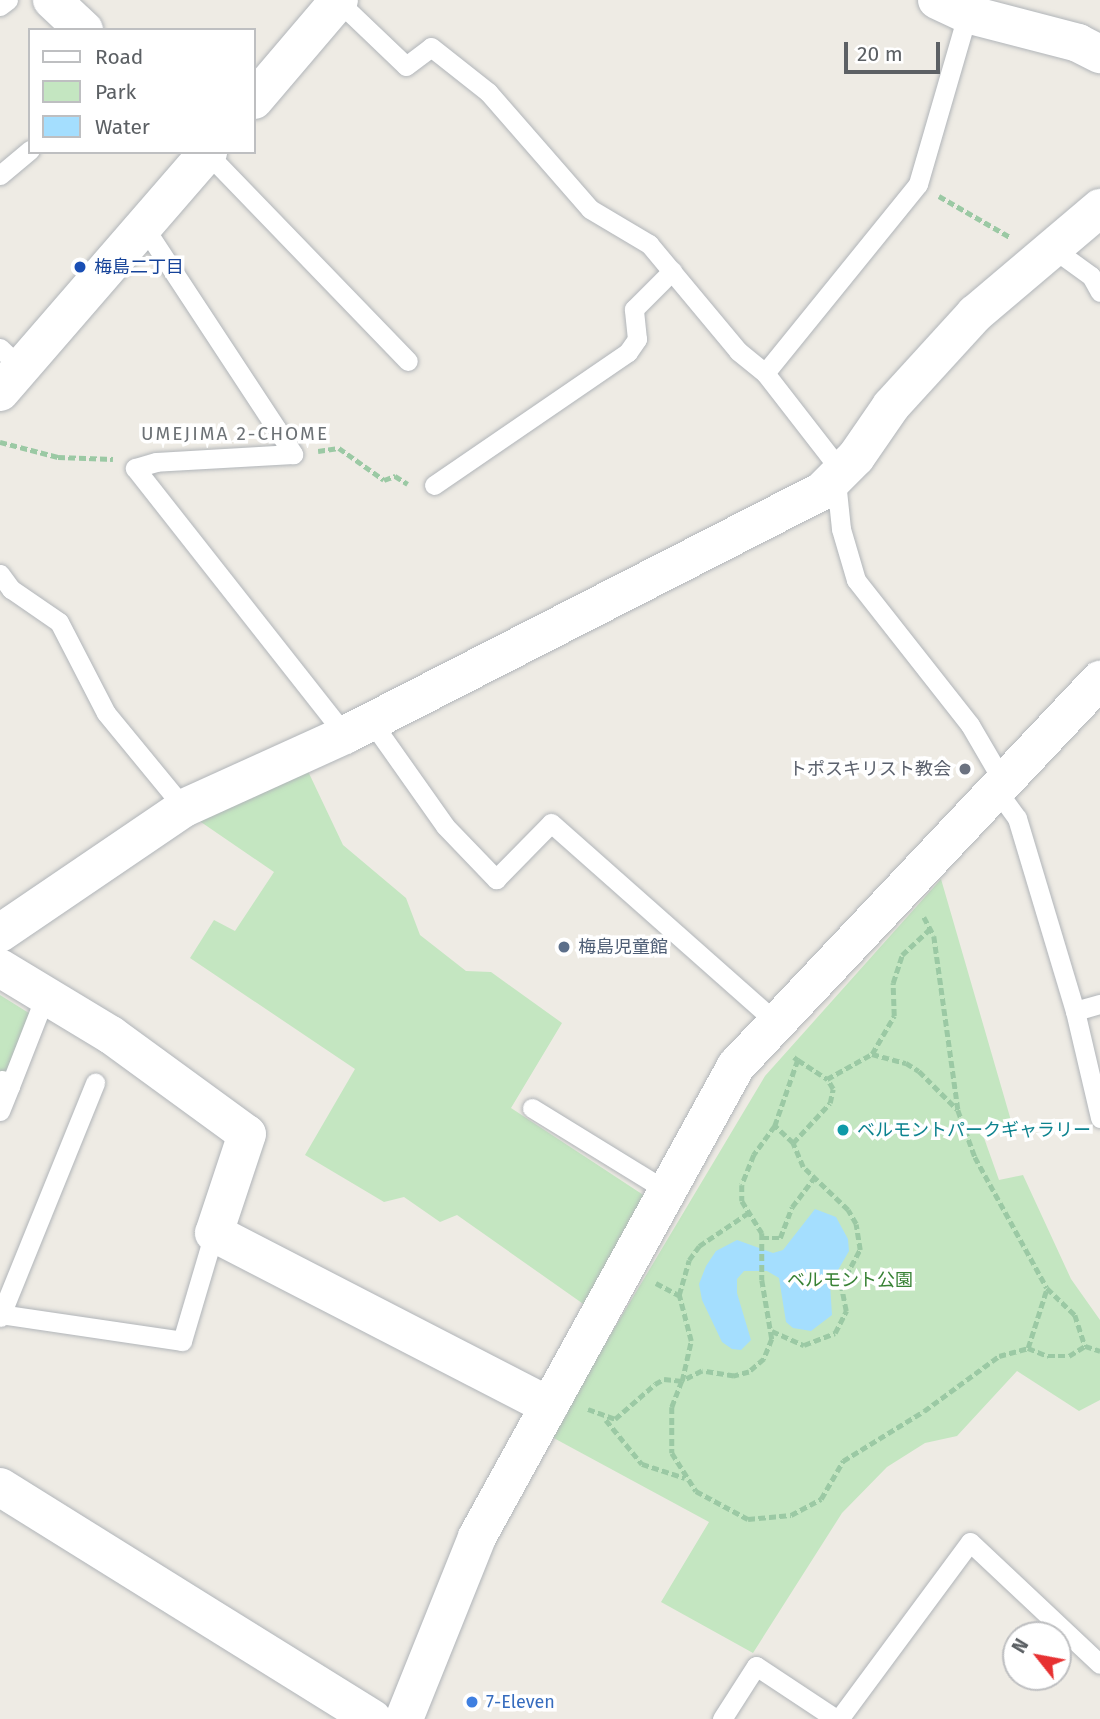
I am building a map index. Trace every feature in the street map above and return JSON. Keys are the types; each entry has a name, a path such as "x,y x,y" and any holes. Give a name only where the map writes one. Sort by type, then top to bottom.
{"street":[{"path":"52,0 82,28"},
{"path":"256,98 338,0"},
{"path":"958,5 1078,43 1100,54"},
{"path":"7,370 144,227 207,154"},
{"path":"0,933 184,808 358,728 822,491 836,478 928,365 975,314 1046,251 1100,208"},
{"path":"404,1719 477,1537 567,1407 667,1191 736,1066 783,1038 944,840 998,792 1094,698"},
{"path":"0,968 111,1035 247,1134 214,1233 567,1407"},
{"path":"0,1487 373,1719"}],"lane":[{"path":"0,6 8,0"},
{"path":"338,0 406,66 431,47 488,92 590,209 649,244 738,351 765,373 834,462 841,529 856,580 970,725 998,773 998,792 1017,818 1075,1011 1100,1118"},
{"path":"765,373 918,184 958,5"},
{"path":"0,175 28,152"},
{"path":"209,154 408,361"},
{"path":"144,227 293,454 156,462 135,468 358,728 496,879 551,823 783,1038"},
{"path":"1046,251 1091,276 1100,292"},
{"path":"434,485 628,352 637,340 634,309 672,271"},
{"path":"0,574 10,589 59,622 106,713 184,808"},
{"path":"0,1111 5,1083 46,994"},
{"path":"1075,1011 1100,1004"},
{"path":"95,1083 0,1315 182,1341 214,1233"},
{"path":"532,1108 667,1191"},
{"path":"722,1719 756,1666 838,1719 970,1542 1100,1664"}],"path":[{"path":"918,184 1046,251"},
{"path":"0,442 58,457 124,459 135,468"},
{"path":"293,454 339,448 384,480 395,476 423,492 434,485"},
{"path":"916,911 931,928 958,1110 992,1193 1047,1288 1075,1315 1085,1346"},
{"path":"827,1079 872,1055 894,1016 893,983 902,955 931,928"},
{"path":"783,1038 798,1060 827,1079 833,1089 830,1103 793,1143"},
{"path":"872,1055 906,1063 919,1071 958,1110"},
{"path":"606,1420 625,1414 664,1378 682,1381 702,1371 734,1376 749,1372 764,1359 771,1331 762,1280 762,1238 742,1201 747,1167 775,1126 798,1060"},
{"path":"771,1331 804,1345 815,1344 835,1333 846,1311 841,1284 860,1250 856,1224 803,1167 793,1143 775,1126"},
{"path":"762,1238 780,1238 792,1207 814,1178"},
{"path":"748,1213 699,1245 689,1259 679,1295 691,1341 669,1434 671,1453 685,1478 710,1502 739,1516 773,1519 791,1515 821,1499 842,1461 924,1411 976,1369 999,1356 1028,1348 1048,1356 1069,1356 1085,1346"},
{"path":"643,1276 679,1295"},
{"path":"1028,1348 1047,1288"},
{"path":"1085,1346 1100,1351"},
{"path":"567,1407 606,1420 642,1464 685,1478"}],"green space":[{"path":"306,767 343,845 406,898 420,935 466,971 491,972 562,1023 511,1108 651,1200 589,1308 457,1215 440,1222 404,1197 384,1202 305,1155 355,1069 190,958 214,920 235,931 274,872 198,820"},
{"name":"ベルモント公園","path":"941,879 1012,1124 983,1135 999,1180 1023,1175 1071,1279 1100,1320 1100,1400 1079,1411 1017,1371 957,1436 925,1443 887,1467 842,1513 753,1653 661,1602 709,1522 550,1436 765,1076"},
{"path":"0,995 32,1015 0,1093"}],"water":[{"path":"815,1209 836,1217 848,1239 849,1251 830,1284 832,1315 811,1331 793,1328 786,1322 779,1278 767,1271 744,1271 737,1279 737,1293 751,1340 741,1350 732,1349 722,1342 702,1300 699,1284 706,1266 716,1251 737,1240 773,1253 783,1250"}],"place":[{"name":"梅島二丁目","path":"80,267"},
{"name":"トポスキリスト教会","path":"965,769"},
{"name":"梅島児童館","path":"564,947"},
{"name":"ベルモントパークギャラリー","path":"843,1130"},
{"name":"7-Eleven","path":"472,1702"}],"district":[{"name":"UMEJIMA 2-CHOME","path":"235,434"}]}
